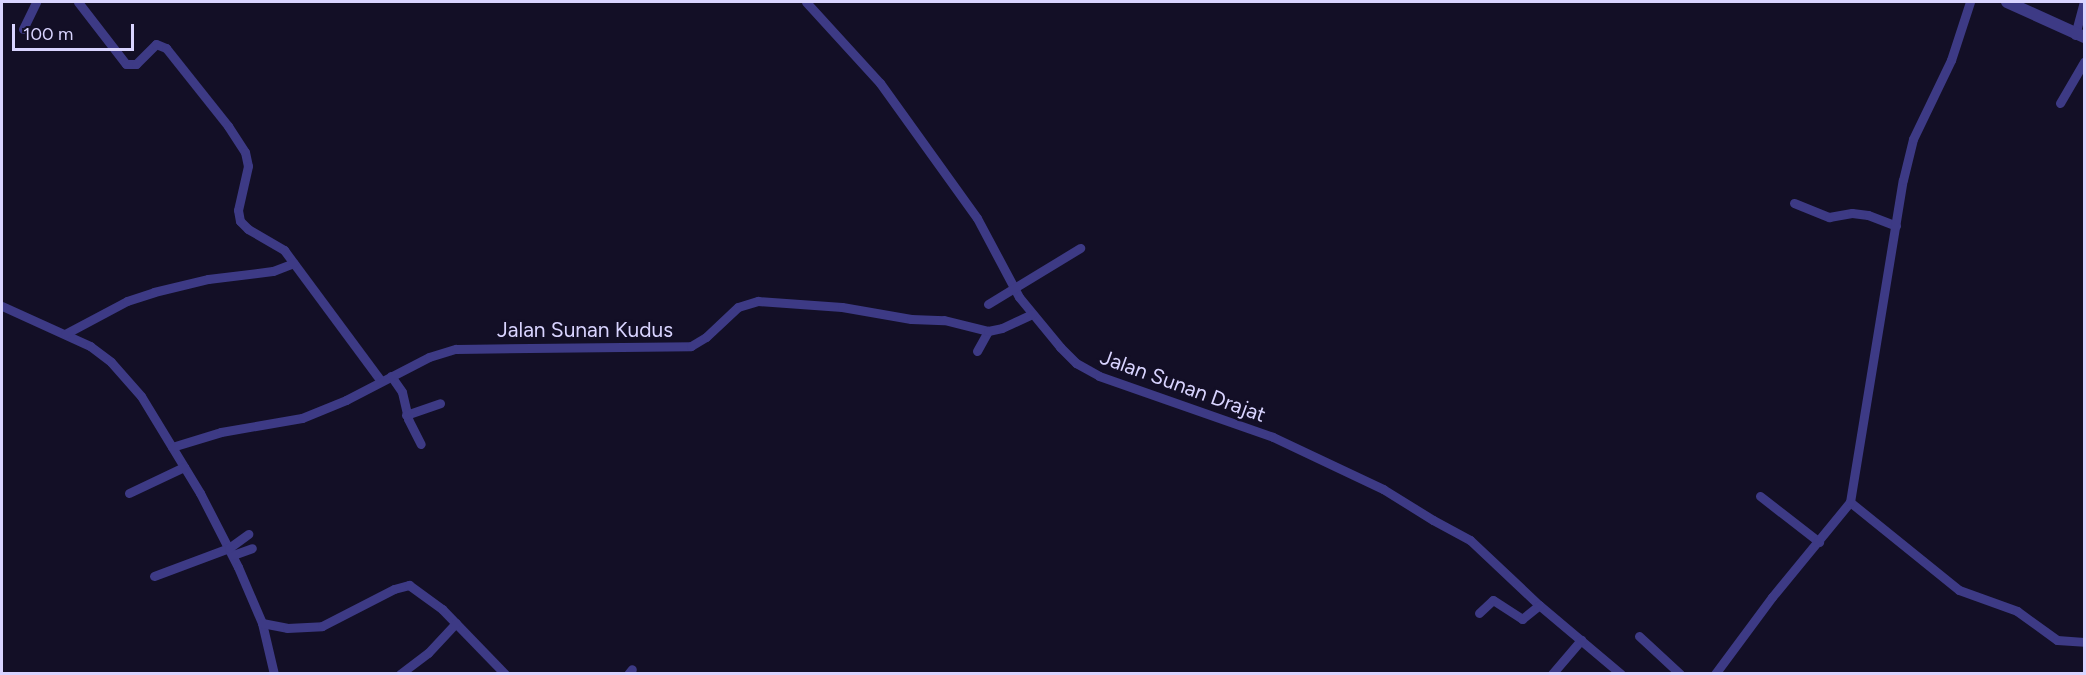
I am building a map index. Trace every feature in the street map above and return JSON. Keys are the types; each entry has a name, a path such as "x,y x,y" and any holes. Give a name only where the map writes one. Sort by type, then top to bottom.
{"street":[{"path":"23,29 36,2"},
{"path":"78,2 126,64 136,64 156,44 166,48 228,126 245,152 248,166 238,210 240,221 248,229 279,246 294,263 381,381"},
{"name":"Jalan Sunan Drajat","path":"806,2 880,83 977,218 1014,288 1032,314 1065,352 1091,373 1273,437 1383,489 1470,540 1539,605 1621,674"},
{"path":"1715,674 1772,597 1850,502 1896,226 1913,139 1952,60 1970,2"},
{"path":"2007,2 2080,36 2084,2"},
{"path":"2060,103 2085,62"},
{"path":"1794,203 1829,217 1852,213 1868,215 1896,226"},
{"path":"988,304 1080,248"},
{"path":"65,334 127,301 146,295 208,279 273,271 294,263"},
{"name":"Jalan Sunan Kudus","path":"172,447 221,432 302,418 429,357 456,350 691,346 706,337 738,307 758,301 842,307 911,319 944,320 988,331"},
{"path":"2,306 97,351 124,376 141,396 231,551 262,623 274,674"},
{"path":"977,351 988,331 1002,328 1032,314"},
{"path":"391,376 402,392 406,415 421,444"},
{"path":"406,415 440,403"},
{"path":"129,494 184,467"},
{"path":"1760,496 1819,542"},
{"path":"1850,502 1959,590 2017,611 2057,640 2085,642"},
{"path":"231,551 248,534"},
{"path":"154,576 231,551 252,548"},
{"path":"262,623 286,628 322,626 394,589 409,585 423,593 456,623 505,674"},
{"path":"1479,613 1494,600 1522,620 1539,605"},
{"path":"400,674 428,653 456,623"},
{"path":"1639,636 1680,674"},
{"path":"1552,674 1581,640"}]}
